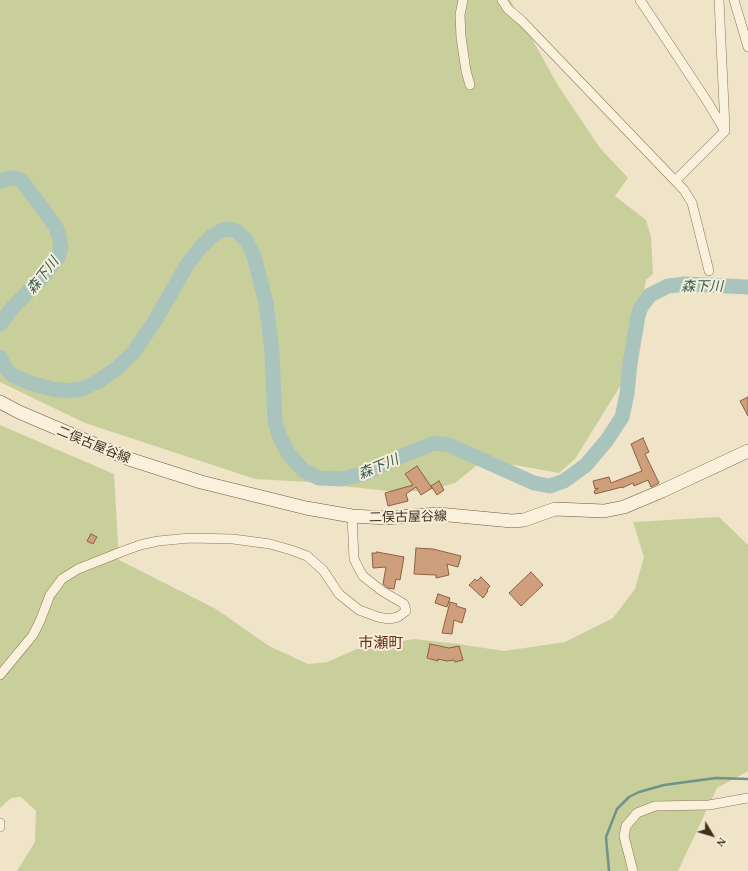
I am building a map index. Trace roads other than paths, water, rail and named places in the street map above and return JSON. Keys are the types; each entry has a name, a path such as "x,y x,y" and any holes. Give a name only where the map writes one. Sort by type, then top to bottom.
{"main road":[{"name":"二俣古屋谷線","path":"0,402 19,412 129,459 201,482 306,508 352,516 386,518 438,514 524,520 555,509 604,511 624,507 636,502 748,450"}],"street":[{"path":"464,0 460,15 461,37 466,71 470,85"},
{"path":"502,0 508,9 522,21 684,190 692,203 709,271"},
{"path":"640,0 707,101 725,131"},
{"path":"676,180 725,131 720,0"},
{"path":"734,0 748,47"},
{"path":"0,675 34,635 50,595 62,579 78,569 140,545 158,541 190,538 233,539 270,544 291,550 307,556 323,570 339,594 359,610 378,618 389,619 398,617 406,611 404,604 382,591 363,576 354,559 352,516"},
{"path":"633,871 624,836 626,826 637,813 655,806 709,805 748,798"}],"waterway":[{"name":"森下川","path":"0,182 8,178 15,178 22,181 56,227 61,247 58,257 43,277 13,307 0,324"},
{"name":"森下川","path":"0,357 4,366 12,375 30,383 52,389 68,391 81,389 99,381 116,369 132,354 153,324 187,265 200,248 212,236 223,230 229,229 238,232 246,240 254,256 266,303 272,352 275,421 279,435 288,453 303,470 319,478 341,479 366,473 406,454 435,443 449,445 534,483 550,486 564,481 586,465 607,440 622,417 627,394 630,363 638,316 641,307 650,295 668,286 685,284 748,287"},
{"path":"609,871 606,837 617,809 629,797 639,792 664,785 716,778 748,779"}],"district":[{"name":"市瀬町","path":"381,642"}]}
